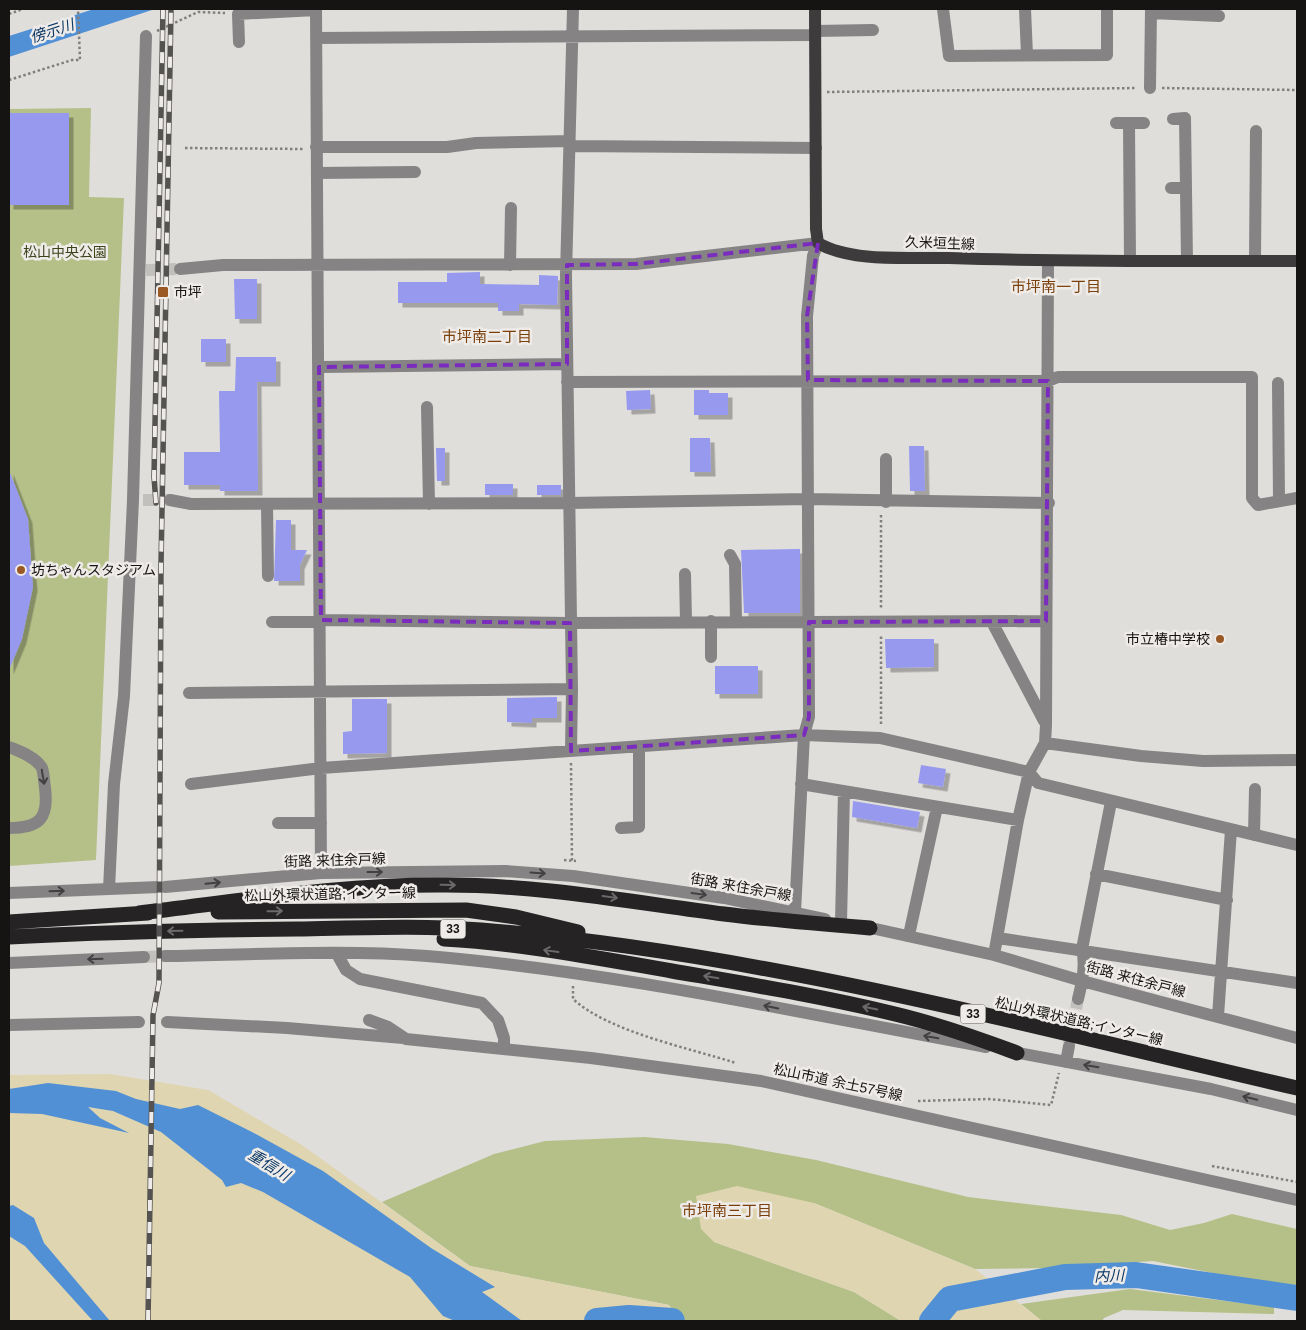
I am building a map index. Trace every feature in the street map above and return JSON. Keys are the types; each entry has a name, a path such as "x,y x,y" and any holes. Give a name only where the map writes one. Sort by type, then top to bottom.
{"highway":[{"path":"139,913 325,890 379,886 447,885 507,887 591,895 758,918 870,928"},
{"name":"松山外環状道路;インター線","path":"9,922 139,913 466,910 516,917 647,949"},
{"name":"松山外環状道路;インター線","path":"9,937 259,929 478,930 647,949 840,983 1297,1088"},
{"path":"259,929 479,941 577,954 782,989 896,1014 1018,1052"}],"main road":[{"path":"815,9 818,243"},
{"name":"久米垣生線","path":"818,243 833,250 862,256 1048,261 1297,261"}],"street":[{"path":"571,751 572,689 567,265 573,9"},
{"path":"943,9 949,56 1107,55 1108,9"},
{"path":"1025,9 1027,55"},
{"path":"239,42 238,14 316,10 321,873"},
{"path":"1150,88 1151,11 1219,16"},
{"path":"316,38 815,33 873,30"},
{"path":"109,889 114,784 124,696 138,500 146,36"},
{"path":"1173,118 1185,118 1187,261"},
{"path":"1130,261 1123,123 1144,123"},
{"path":"1255,261 1256,130"},
{"path":"316,148 447,147 476,143 816,148"},
{"path":"316,173 415,172"},
{"path":"1171,188 1186,188"},
{"path":"510,265 511,208"},
{"path":"180,269 223,265 636,264 818,243 813,256 807,316 809,717 804,735 795,912"},
{"path":"994,955 1018,820 1030,772 1045,743 1049,503 1048,261"},
{"path":"319,367 567,364"},
{"path":"567,382 1048,381 1058,377 1252,378 1252,498 1258,505 1297,498"},
{"path":"1278,383 1279,500"},
{"path":"427,406 429,504"},
{"path":"886,459 886,502"},
{"path":"170,500 191,504 569,503 808,499 886,502 1049,503"},
{"path":"267,504 268,576"},
{"path":"730,555 735,564 736,622"},
{"path":"685,574 686,622"},
{"path":"272,622 1046,622"},
{"path":"711,622 711,657"},
{"path":"992,622 1046,725"},
{"path":"189,693 572,689"},
{"path":"191,784 321,768 639,746 804,735 880,738 1030,772 1038,783 1111,802 1297,845"},
{"path":"1045,743 1141,756 1203,761 1297,760"},
{"path":"621,828 639,827 639,746"},
{"path":"9,748 34,760 41,768 46,800 44,812 38,822 30,827 9,828"},
{"path":"801,784 1018,820"},
{"path":"1254,835 1255,789"},
{"path":"842,922 844,791"},
{"path":"1078,999 1082,981 1082,949 1111,802"},
{"path":"910,935 937,807"},
{"path":"278,823 321,823"},
{"path":"1218,1016 1231,830"},
{"name":"街路 来住余戸線","path":"9,893 162,887 321,873 505,871 573,876 724,898 910,935 994,955 1082,981 1297,1038"},
{"path":"1096,874 1227,900"},
{"path":"998,938 1082,949 1297,983"},
{"path":"336,954 346,970 360,979 482,1003 498,1020 504,1038 504,1049"},
{"path":"165,956 336,954 424,956 510,964 704,993 1018,1052 1064,1069 1211,1089 1297,1110"},
{"path":"9,963 144,957"},
{"name":"松山市道 余土57号線","path":"369,1020 388,1027 406,1039 504,1049 761,1081 1297,1200"},
{"path":"9,1025 139,1022"},
{"path":"167,1022 287,1028 406,1039"},
{"path":"1064,1069 1069,1046"}],"path":[{"path":"9,14 23,9"},
{"path":"9,80 80,60 78,9"},
{"path":"146,36 198,12 238,14"},
{"path":"816,92 1150,88 1297,90"},
{"path":"186,148 316,148"},
{"path":"571,751 570,812 573,876"},
{"path":"573,983 573,999 584,1008 629,1030 740,1064"},
{"path":"1054,1071 1064,1069"},
{"path":"900,1111 904,1101 989,1100 1051,1105 1064,1069"}],"highlighted area":[{"path":"818,243 807,316 808,380 1048,381 1046,621 809,622 809,717 804,735 571,751 570,623 321,620 319,367 567,364 567,265 636,264"}],"green space":[{"name":"松山中央公園","path":"91,108 89,197 124,198 96,860 9,866 9,109"},
{"path":"644,1137 728,1144 816,1160 968,1197 1121,1215 1170,1230 1204,1223 1232,1214 1297,1229 1297,1290 1153,1261 1047,1268 975,1269 814,1203 714,1242 854,1292 901,1321 681,1321 669,1305 470,1266 382,1202 494,1154 545,1141"},
{"path":"1130,1289 1274,1307 1274,1314 1123,1310 1104,1318 1102,1321 1042,1321 1021,1304"}],"sand":[{"path":"110,1074 208,1090 302,1145 470,1266 669,1305 681,1321 9,1321 9,1075"},
{"path":"737,1186 814,1203 975,1269 1042,1321 901,1321 854,1292 714,1242 701,1229 696,1196"}],"water":[{"name":"傍示川","path":"94,9 155,9 9,57 9,36"},
{"name":"重信川","path":"48,1083 116,1091 136,1099 180,1109 198,1105 252,1132 323,1171 431,1248 495,1287 482,1292 522,1321 455,1321 443,1316 410,1277 263,1192 241,1183 226,1187 222,1180 161,1132 113,1111 88,1107 100,1118 129,1133 42,1114 9,1113 9,1089"},
{"path":"13,1205 34,1218 44,1243 110,1321 93,1321 25,1246 9,1236 9,1206"}],"building":[{"path":"9,113 69,113 69,205 9,205"},
{"path":"480,272 480,284 539,285 539,275 558,276 557,305 519,304 519,311 498,311 498,303 398,303 398,282 447,282 447,273"},
{"path":"234,279 257,279 257,319 235,319"},
{"path":"201,339 226,339 226,362 201,362"},
{"path":"236,357 276,357 276,382 257,382 258,491 220,491 220,485 184,485 184,452 220,452 219,391 235,391"},
{"path":"650,390 651,409 627,410 626,391"},
{"path":"694,390 709,390 709,393 728,393 728,415 694,415"},
{"path":"690,438 710,438 711,472 690,472"},
{"path":"909,446 924,446 925,491 910,491"},
{"path":"436,448 445,448 445,481 437,481"},
{"name":"坊ちゃんスタジアム","path":"9,470 28,519 33,587 22,639 9,670"},
{"path":"485,484 513,484 513,495 485,495"},
{"path":"537,485 561,485 561,495 537,495"},
{"path":"276,520 291,520 291,550 307,550 300,565 300,581 274,581"},
{"path":"800,549 800,613 744,613 741,550"},
{"path":"885,639 934,639 934,667 886,668"},
{"path":"715,666 758,666 758,694 715,694"},
{"path":"557,697 557,718 532,718 532,723 507,722 507,698"},
{"path":"352,699 387,699 387,753 343,754 343,732 352,731"},
{"path":"921,765 946,769 943,787 918,783"},
{"path":"853,801 920,812 917,828 852,817"}],"waterway":[{"name":"内川","path":"932,1321 950,1299 1065,1277 1136,1275 1297,1298"},
{"name":"内川","path":"597,1321 629,1318 672,1321"}],"tunnel":[{"path":"146,270 180,269"},
{"path":"143,500 170,500"},
{"path":"144,957 165,956"},
{"path":"1069,1044 1078,999"}],"railway":[{"path":"156,503 154,477 163,9"},
{"path":"148,1321 153,1015 159,983 161,565 171,9"}],"place":[{"name":"市坪","path":"163,292"},
{"name":"坊ちゃんスタジアム","path":"21,570"},
{"name":"市立椿中学校","path":"1220,639"}],"district":[{"name":"市坪南一丁目","path":"1056,287"},
{"name":"市坪南二丁目","path":"487,337"},
{"name":"市坪南三丁目","path":"727,1211"}]}
